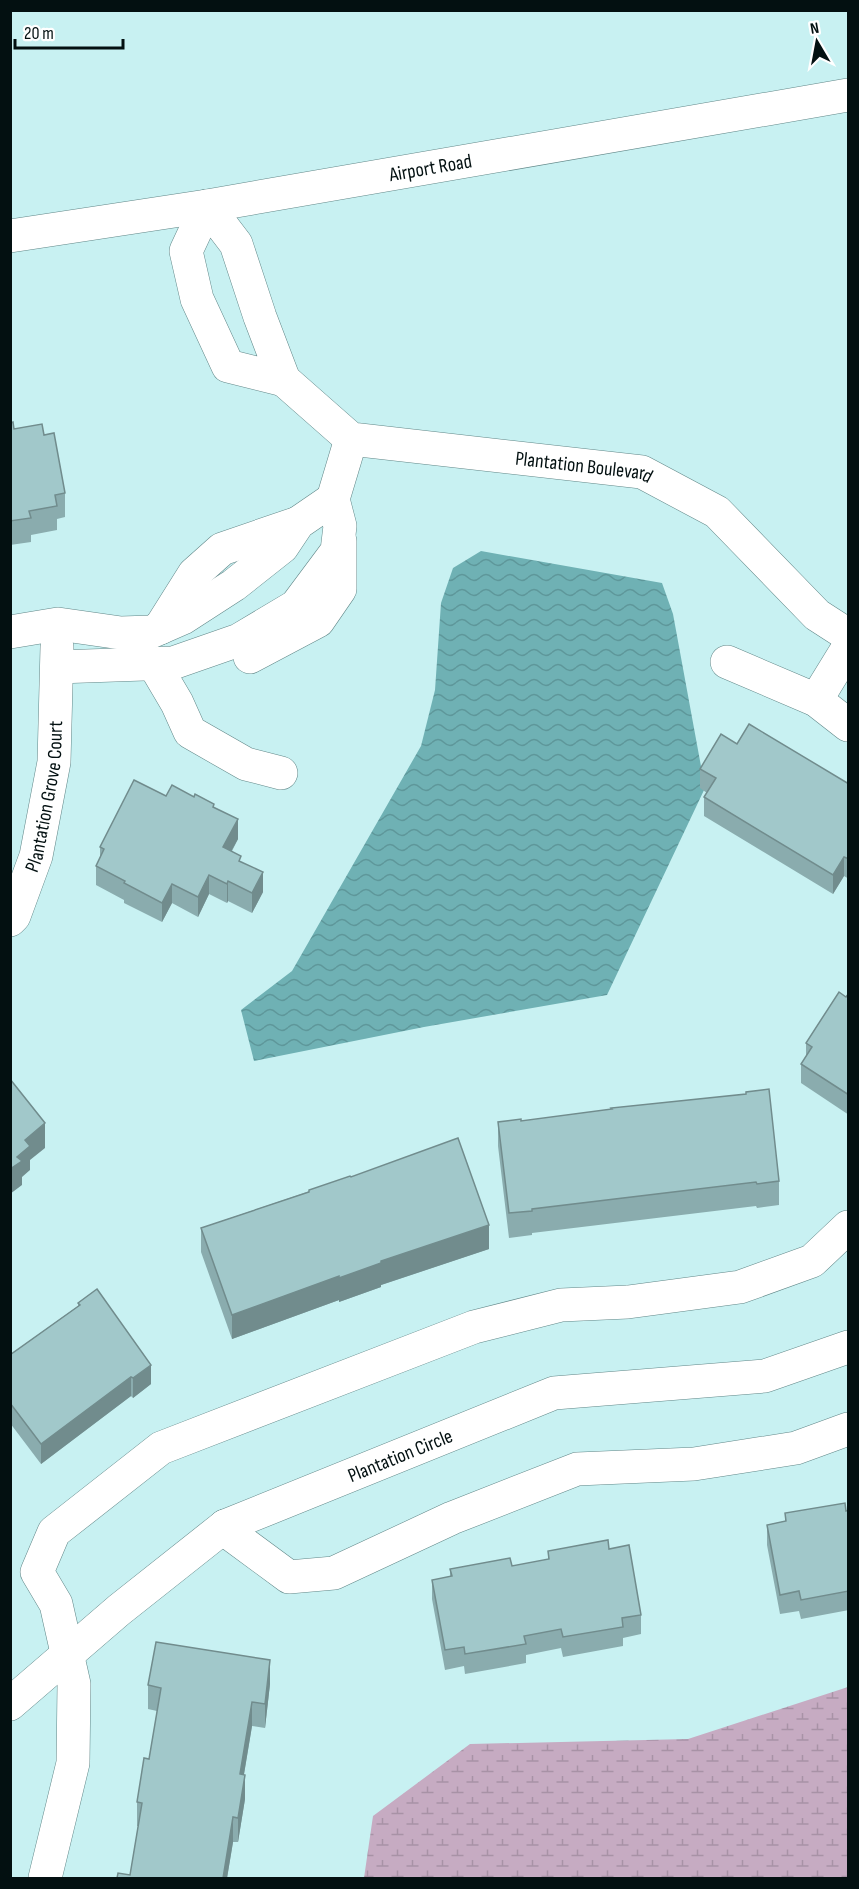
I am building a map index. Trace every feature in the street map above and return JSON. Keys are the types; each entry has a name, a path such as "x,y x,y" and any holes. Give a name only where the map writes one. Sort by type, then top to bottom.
{"street":[{"name":"Airport Road","path":"10,236 207,206 849,95"},
{"path":"57,667 172,663 239,640 296,606 337,551 336,512 351,440 284,380 236,244 207,206 186,251 202,309 228,366 284,380"},
{"name":"Plantation Boulevard","path":"351,440 642,472 717,512 817,615 849,635"},
{"path":"10,632 58,624 121,633 151,632 183,618 234,585 282,547 298,523 336,512"},
{"name":"Plantation Grove Court","path":"10,920 14,916 36,856 54,762 58,624"},
{"path":"816,700 849,648"},
{"path":"727,662 816,700 849,725"},
{"path":"160,664 190,732 246,764 281,773"},
{"path":"45,1878 73,1763 74,1684 56,1604 37,1572 54,1532 161,1448 474,1327 561,1305 628,1302 740,1287 812,1261 849,1227"},
{"name":"Plantation Circle","path":"10,1704 119,1610 225,1526 554,1393 765,1376 849,1347"},
{"path":"225,1526 232,1535 289,1577 334,1574 452,1518 577,1469 694,1464 796,1448 849,1429"}],"green space":[{"path":"848,1687 848,1878 364,1878 373,1816 470,1744 688,1739"}],"water":[{"path":"481,551 662,583 673,614 705,788 607,995 424,1027 254,1061 241,1010 292,971 421,746 435,690 441,603 453,568"}],"building":[{"path":"13,422 14,429 42,424 44,435 54,433 65,493 55,495 57,506 29,511 31,518 10,521 10,423"},
{"path":"749,724 849,784 849,859 844,857 833,875 704,797 716,778 700,769 721,734 737,744"},
{"path":"134,780 166,796 172,785 194,797 195,794 214,804 213,807 238,819 223,847 241,856 239,861 263,872 252,893 228,881 227,884 209,875 198,897 172,884 162,903 96,866 104,849 100,847"},
{"path":"839,992 846,997 849,993 849,1095 801,1064 812,1047 806,1043"},
{"path":"10,1079 45,1123 25,1140 30,1146 17,1157 22,1161 10,1169"},
{"path":"769,1089 779,1181 509,1213 498,1122 746,1094 746,1092"},
{"path":"458,1138 489,1225 232,1315 201,1228"},
{"path":"97,1289 151,1365 133,1378 131,1377 41,1444 10,1403 10,1355 80,1305 78,1303"},
{"path":"845,1503 846,1511 849,1510 849,1591 801,1600 799,1591 780,1595 767,1525 786,1521 785,1513"},
{"path":"608,1540 609,1549 629,1545 641,1615 622,1618 623,1627 563,1637 561,1629 524,1636 526,1644 465,1654 464,1647 445,1650 432,1580 452,1576 450,1569 510,1558 512,1566 549,1559 548,1551"},
{"path":"156,1642 270,1660 265,1704 252,1702 240,1774 245,1775 238,1818 233,1817 223,1878 117,1878 118,1873 130,1875 142,1803 137,1802 144,1758 149,1759 161,1688 148,1685"}]}
